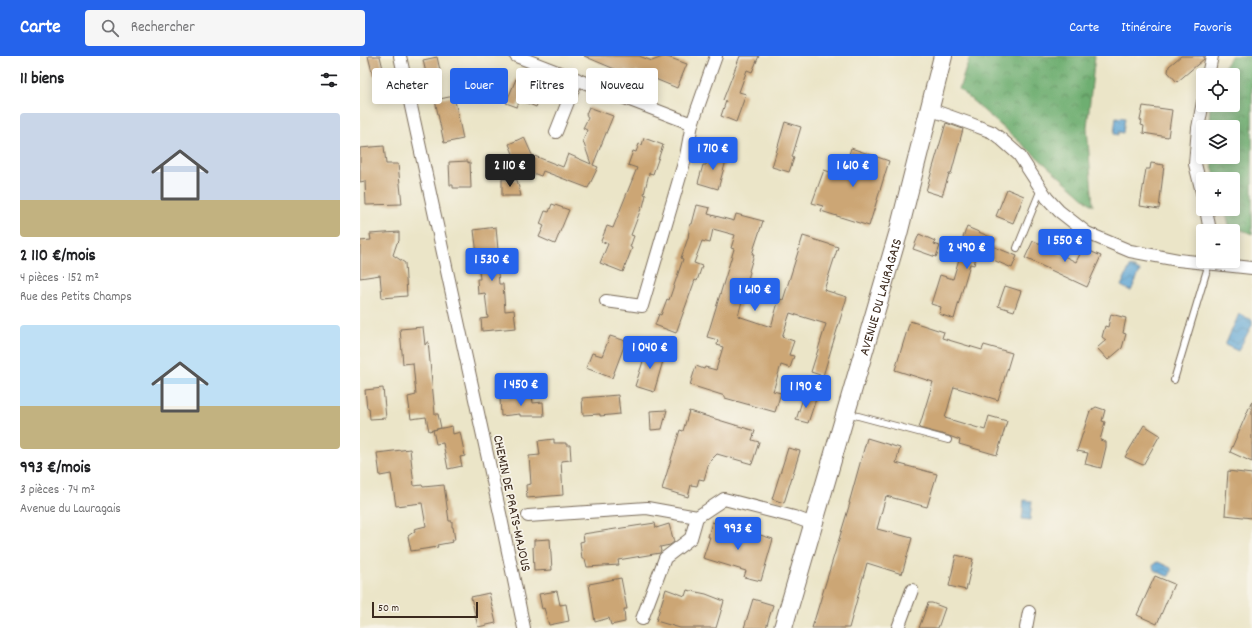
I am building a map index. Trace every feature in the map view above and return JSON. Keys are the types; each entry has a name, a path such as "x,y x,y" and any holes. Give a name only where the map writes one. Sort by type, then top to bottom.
{"main road":[{"name":"AVENUE DU LAURAGAIS","path":"782,628 898,234 943,56"}],"street":[{"name":"CHEMIN DE PRATS-MAJOUS","path":"400,56 503,525 524,628"},
{"path":"516,56 548,68"},
{"path":"606,301 642,306 686,156 692,124 716,56"},
{"path":"1209,68 1212,56"},
{"path":"578,79 692,124"},
{"path":"556,132 567,104"},
{"path":"929,109 992,132 1001,139 1019,155 1047,198 1059,211 1088,233 1130,251 1178,260 1196,261"},
{"path":"1197,172 1195,164 1201,112"},
{"path":"1240,266 1252,268"},
{"path":"642,619 665,558 691,538 697,517 724,499 794,517 813,524"},
{"path":"528,516 647,508 697,517"},
{"path":"898,628 912,590"},
{"path":"1026,628 1029,612"}],"lane":[{"path":"1017,248 1041,189"},
{"path":"1174,380 1207,268"},
{"path":"846,413 948,440"}],"green space":[{"path":"970,56 1095,56 1087,127 1093,206 959,89"},
{"path":"1231,56 1252,56 1252,234 1240,229 1240,224 1229,224 1227,216 1240,216 1240,172 1214,172 1212,164 1240,164 1240,120 1209,120 1210,112 1240,112 1240,68 1223,68"}],"water":[{"path":"1116,117 1125,118 1123,133 1118,132 1118,135 1114,134"},
{"path":"1130,266 1140,271 1131,291 1121,286"},
{"path":"1239,314 1252,320 1252,325 1238,351 1225,345"},
{"path":"1024,500 1032,501 1030,520 1022,519"},
{"path":"1158,562 1171,568 1169,576 1154,570 1153,566"}],"building":[{"path":"368,56 380,56 383,68 372,68 372,72"},
{"path":"584,56 639,56 652,61 665,56 687,64 677,88 658,80 658,68 612,68"},
{"path":"740,56 759,56 752,72 747,70 739,92 746,94 736,122 721,116 726,101 723,100"},
{"path":"1181,56 1204,56 1204,59 1177,82 1168,72 1169,66"},
{"path":"437,57 440,68 425,68 423,60"},
{"path":"516,79 516,104 518,104 517,107 508,104 508,98"},
{"path":"450,97 450,104 456,104 463,139 444,143 436,104 442,104 442,99"},
{"path":"529,104 537,104 536,107"},
{"path":"1143,106 1172,110 1168,137 1143,133 1144,126 1141,125 1142,121 1140,120"},
{"path":"589,107 613,116 593,165 598,167 588,188 543,171 541,176 519,168 509,144 524,137 532,155 563,167 568,154 591,164 583,141 587,130 583,128 588,118 586,114"},
{"path":"785,122 801,127 792,157 794,158 789,172 772,167"},
{"path":"946,123 963,129 951,174 949,174 942,196 926,191"},
{"path":"644,138 663,145 653,174 649,173 644,194 646,195 643,207 642,206 631,235 634,236 630,247 632,248 623,272 600,263 608,244 601,241 607,226 613,228 637,168 628,165 633,151 636,152 639,144 642,145"},
{"path":"384,146 386,164 398,164 402,204 366,205 365,181 360,182 360,148"},
{"path":"851,148 889,161 869,226 821,211 823,206 812,203 824,170 842,176"},
{"path":"709,152 727,157 718,189 698,183 703,165 706,165"},
{"path":"468,161 468,163 470,162 471,188 453,188 453,185 450,185 449,162"},
{"path":"1151,163 1164,165 1159,209 1140,206 1146,169 1150,169"},
{"path":"502,179 517,180 521,196 502,196"},
{"path":"1007,189 1024,196 1013,223 996,216"},
{"path":"552,204 569,210 555,244 539,237 544,226 540,224 545,211 549,212"},
{"path":"697,205 710,208 708,214 734,221 736,214 763,221 752,254 754,254 750,272 738,316 771,327 779,299 783,300 803,236 838,247 824,290 847,297 823,376 811,372 826,324 790,313 782,337 794,341 789,355 794,356 790,368 781,365 773,391 781,393 775,412 725,398 725,396 690,385 696,366 704,369 705,367 716,370 723,347 717,345 718,340 707,337 734,249 731,248 735,235 713,229 710,243 702,241 694,263 702,266 697,281 695,280 676,333 655,325 659,314 661,315 667,299 669,300 683,259 681,258 688,238 690,224 692,224"},
{"path":"496,227 498,250 496,250 499,284 503,284 505,311 514,310 516,328 482,331 481,319 488,318 485,293 478,294 477,279 480,279 474,230"},
{"path":"967,227 995,239 992,246 1017,256 1012,268 977,253 974,265 970,264 954,319 939,314 941,307 931,304 940,275 953,279 963,246 960,245"},
{"path":"399,232 399,241 393,255 405,263 407,296 382,298 380,275 360,278 360,241 371,240 370,234"},
{"path":"919,234 935,241 934,244 940,246 936,257 913,249"},
{"path":"1033,241 1057,250 1056,252 1076,262 1083,248 1101,256 1087,287 1025,258"},
{"path":"1005,286 1021,291 1014,311 998,306"},
{"path":"1111,314 1126,318 1123,333 1126,334 1122,348 1108,360 1097,348 1106,340 1102,337 1105,326 1108,327"},
{"path":"910,321 944,332 942,338 982,350 984,345 1012,353 998,400 954,387 945,418 985,430 989,416 1007,421 997,455 959,444 960,440 949,436 919,428 933,382 895,370"},
{"path":"423,327 425,345 428,341 435,414 438,414 441,428 429,431 426,417 411,419 408,397 416,395 413,363 403,364 400,329"},
{"path":"610,336 626,341 612,378 586,368 592,353 602,356"},
{"path":"647,349 665,354 654,392 635,386"},
{"path":"383,388 386,418 370,419 365,390"},
{"path":"618,395 620,414 600,416 600,414 583,415 582,398"},
{"path":"804,395 816,399 808,423 796,420"},
{"path":"532,396 533,403 543,402 544,416 520,416 520,414 501,416 500,398"},
{"path":"1252,401 1252,462 1230,452"},
{"path":"1096,407 1105,410 1102,421 1105,422 1100,440 1106,442 1106,447 1101,468 1085,464 1088,453 1077,451 1090,411"},
{"path":"667,410 662,429 651,430 650,411"},
{"path":"689,411 755,431 752,440 759,442 752,464 717,454 709,462 704,480 699,479 697,486 691,485 688,497 662,489 680,430 683,431"},
{"path":"1144,425 1160,435 1143,465 1125,457"},
{"path":"452,426 453,434 460,432 465,456 460,457 462,466 448,469 443,443 436,444 433,430"},
{"path":"867,438 900,448 896,463 937,474 927,507 886,496 877,529 912,538 902,574 867,563 849,628 812,628 850,503"},
{"path":"554,439 554,443 566,443 566,445 570,445 571,460 561,461 563,495 527,498 526,485 531,484 529,456 540,455 538,441"},
{"path":"788,448 800,451 784,503 772,499"},
{"path":"410,449 414,486 422,485 423,487 444,485 449,521 452,521 453,527 455,540 452,540 453,542 437,545 438,547 411,551 408,536 415,531 414,529 426,526 422,503 396,506 391,474 380,476 377,453"},
{"path":"1228,471 1252,474 1252,518 1225,515"},
{"path":"712,522 730,528 729,531 756,539 757,534 773,539 761,581 744,577 746,571 703,558 710,537 708,537"},
{"path":"655,523 656,528 669,524 674,542 670,545 660,547 660,553 618,560 619,565 587,567 585,559 582,559 580,542 584,541 583,534"},
{"path":"550,539 552,570 534,571 534,540"},
{"path":"956,555 973,559 966,590 949,586"},
{"path":"1155,576 1174,584 1157,624 1137,615"},
{"path":"621,578 627,609 624,609 625,622 611,625 609,618 595,622 589,584"},
{"path":"666,589 685,596 687,590 706,594 724,601 716,628 680,628 656,621"},
{"path":"557,591 560,605 566,604 569,621 549,625 544,608 542,609 539,594"},
{"path":"489,593 496,623 478,627 471,597"},
{"path":"753,599 773,605 766,628 744,628"},
{"path":"928,603 945,608 938,628 919,628"}]}
